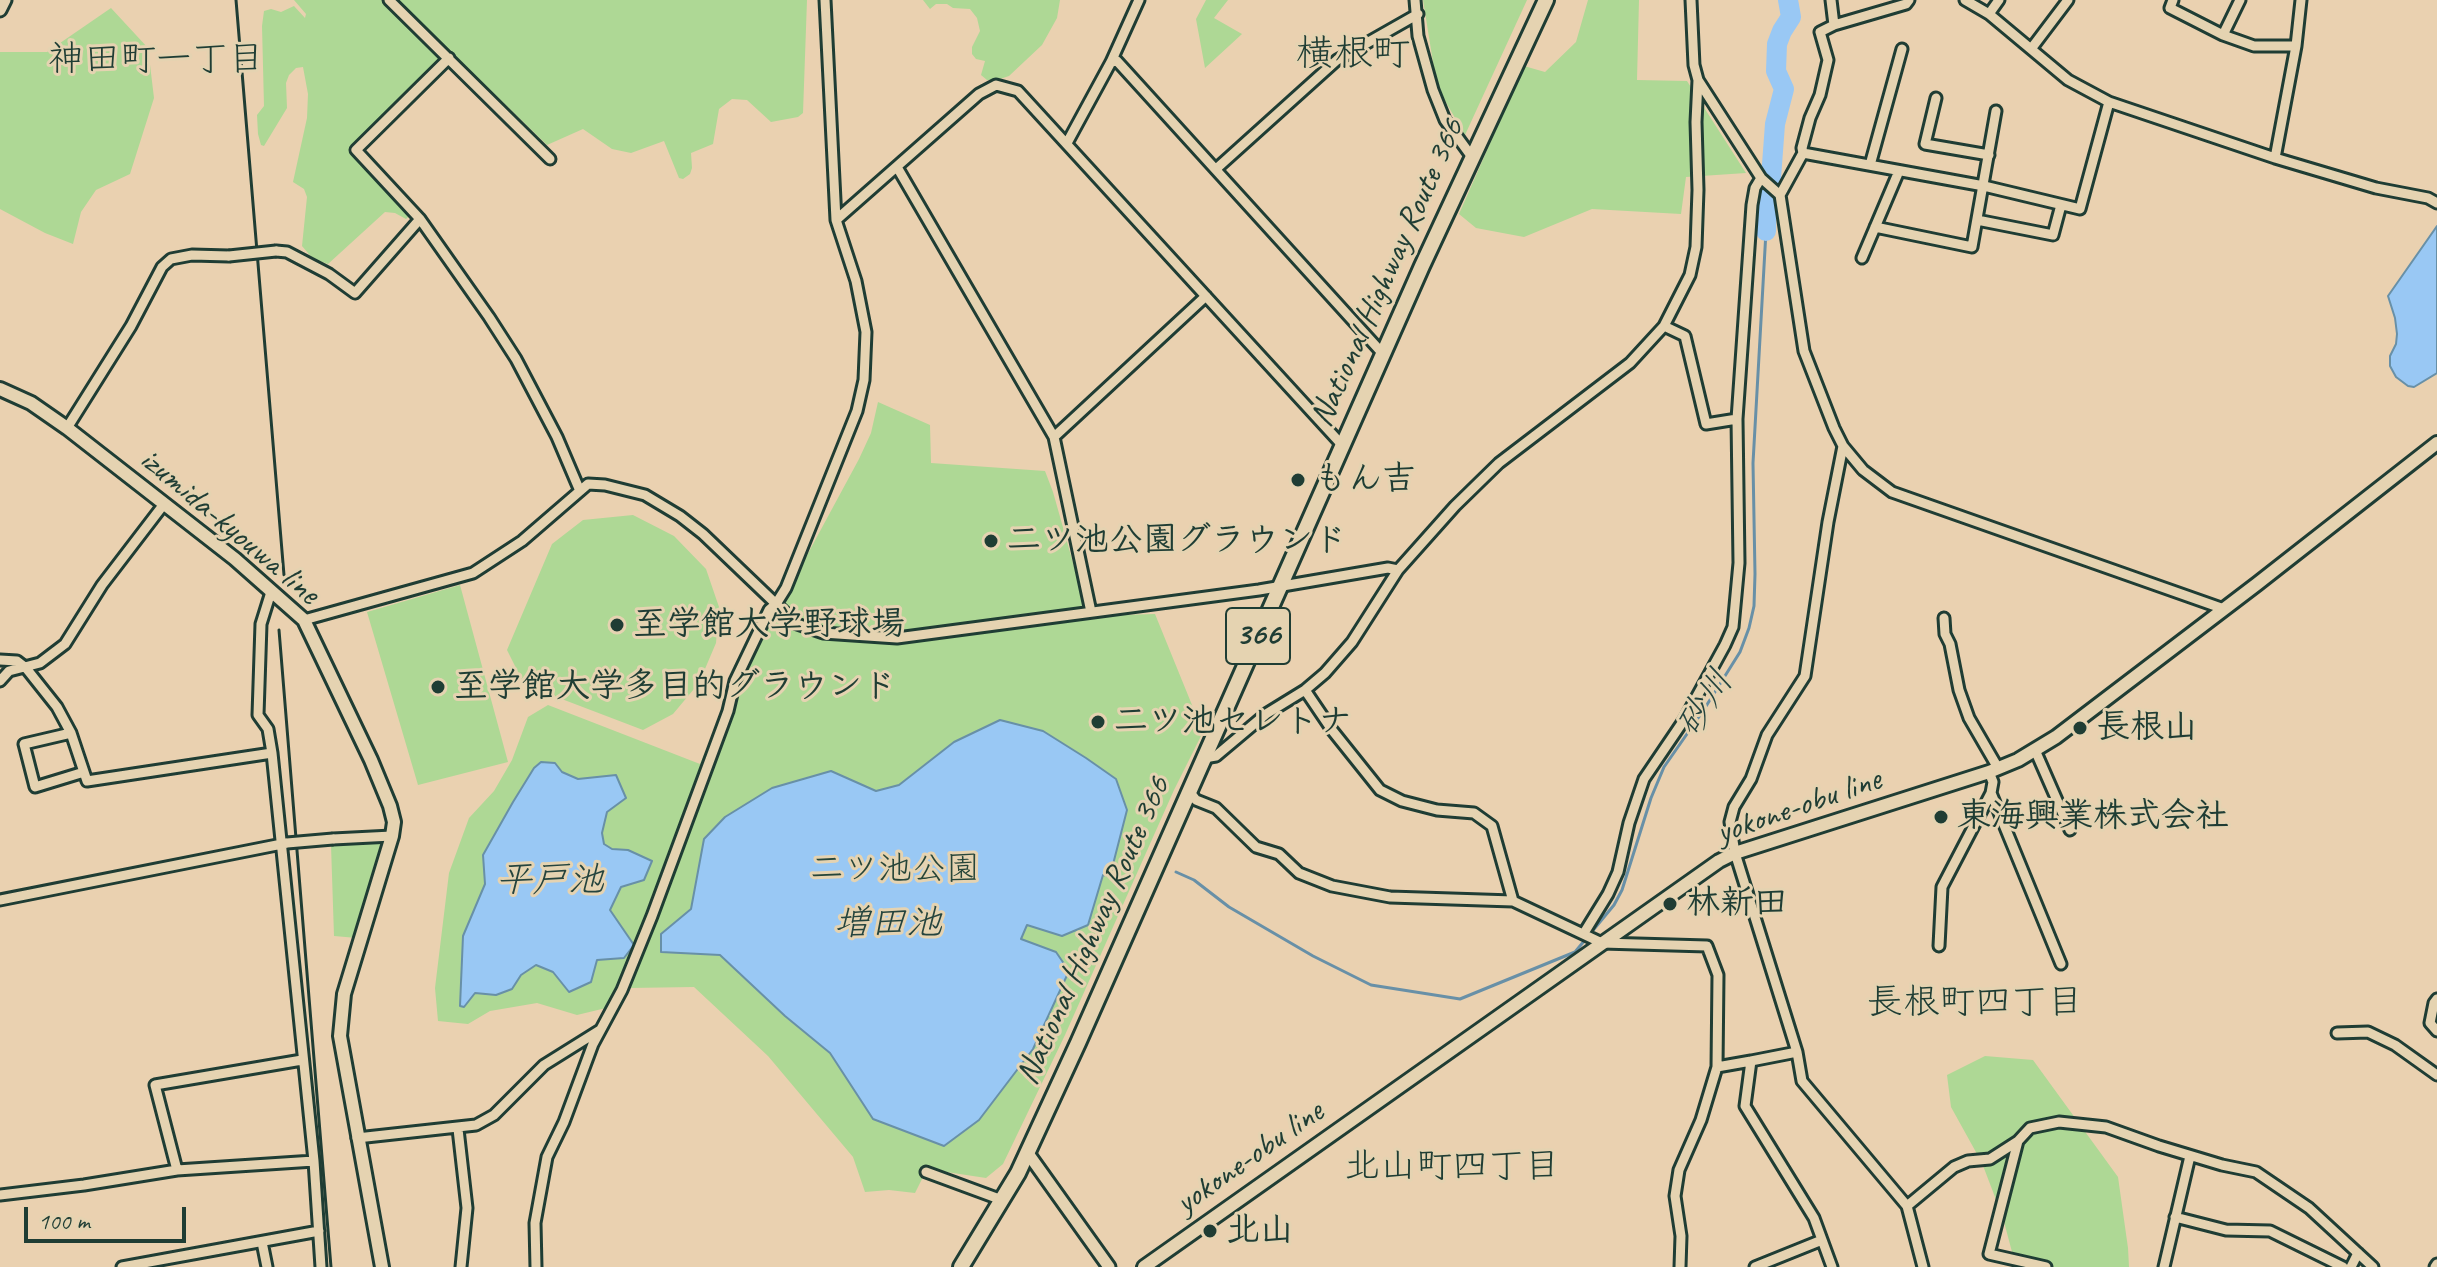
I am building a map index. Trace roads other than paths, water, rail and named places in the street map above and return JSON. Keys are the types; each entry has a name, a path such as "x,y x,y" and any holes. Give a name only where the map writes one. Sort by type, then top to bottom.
{"highway":[{"name":"National Highway Route 366","path":"961,1267 1027,1152 1472,157 1546,0"}],"main road":[{"name":"izumida-kyouwa line","path":"0,389 31,403 67,428 235,559 304,620 371,760 394,822 344,994 340,1036 382,1267"},
{"name":"yokone-obu line","path":"1144,1267 1719,861 1735,853 1993,770 2056,737 2437,443"}],"street":[{"path":"0,10 5,0"},
{"path":"389,0 550,159"},
{"path":"536,1267 535,1223 547,1157 564,1122 593,1044 622,990 652,916 728,711 735,681 769,610 786,588 857,411 864,380 866,332 856,281 836,220 825,0"},
{"path":"1067,143 1111,62 1139,0"},
{"path":"1415,0 1418,36 1433,90 1445,120 1472,157"},
{"path":"1204,758 1216,756 1266,714 1305,690 1325,673 1352,642 1398,570 1455,506 1499,463 1630,363 1664,326 1690,275 1696,247 1698,80 1694,65 1691,0"},
{"path":"1831,0 1834,25"},
{"path":"1780,195 1791,180 1803,153 1810,118 1820,95 1828,60 1820,32 1906,4 1909,0"},
{"path":"1965,0 1989,14 2068,80 2109,102 2275,158 2376,188 2428,198 2437,203"},
{"path":"1989,14 1999,0"},
{"path":"2031,49 2068,0"},
{"path":"2173,0 2170,8 2223,35 2254,46 2296,46"},
{"path":"2223,35 2240,0"},
{"path":"2275,158 2296,46 2301,0"},
{"path":"1216,169 1337,60 1418,14"},
{"path":"1870,165 1902,49"},
{"path":"449,58 356,150 420,219 464,279 516,359 557,437 580,491"},
{"path":"1111,62 1117,61 1384,355"},
{"path":"1698,80 1763,181 1780,195 1804,351 1834,428 1843,446 1863,470 1892,492 2224,609"},
{"path":"836,220 979,94 996,85 1018,91 1343,446"},
{"path":"1936,98 1925,144 1989,155"},
{"path":"1803,153 1984,186 2080,209 2109,102"},
{"path":"1875,227 1972,247 1996,111"},
{"path":"897,167 1054,437 1091,612"},
{"path":"1862,258 1899,171"},
{"path":"1584,933 1618,872 1629,823 1644,779 1684,720 1733,627 1739,563 1737,419 1752,205 1755,188 1763,181"},
{"path":"1977,220 2053,235 2061,205"},
{"path":"67,428 131,326 162,267 171,259 192,255 287,252 329,274 355,293 420,219"},
{"path":"1054,437 1206,296"},
{"path":"1664,326 1685,336 1706,424 1737,419"},
{"path":"1843,446 1828,522 1805,676 1767,735 1751,779 1734,807 1730,822 1735,853 1797,1052 1802,1081 1907,1206 1923,1267"},
{"path":"304,620 473,573 522,541 588,484 645,495 680,516 797,624 823,633 897,638 1259,590 1388,568 1398,570"},
{"path":"0,681 9,671 40,663 65,644 102,585 164,504"},
{"path":"271,592 261,624 258,715 268,729 284,844 321,1267"},
{"path":"1939,946 1942,887 1991,793 1993,782 1993,770 1959,690 1944,618"},
{"path":"0,660 17,661 26,668 57,707 71,733 87,781 272,753"},
{"path":"1305,690 1380,790 1402,801 1437,810 1474,813 1492,826 1513,901"},
{"path":"71,733 24,744 35,787 84,772"},
{"path":"2035,750 2070,830"},
{"path":"1189,791 1196,800 1216,808 1256,847 1279,854 1299,873 1332,886 1390,897 1513,901 1602,943 1707,946 1718,975 1717,1067 1701,1120 1679,1170 1675,1196 1681,1236 1680,1267"},
{"path":"1991,793 2061,964"},
{"path":"0,900 284,844 392,836"},
{"path":"2437,999 2430,1023 2437,1031"},
{"path":"357,1138 476,1125 494,1115 544,1065 603,1028"},
{"path":"2337,1033 2368,1032 2395,1045 2437,1075"},
{"path":"1717,1067 1797,1052"},
{"path":"177,1170 155,1085 302,1060"},
{"path":"1751,1061 1745,1106 1814,1218 1832,1267"},
{"path":"1907,1206 1954,1167 1968,1161 1990,1159 2018,1141 2030,1128 2059,1122 2106,1127 2190,1156 2256,1172 2309,1208 2373,1267"},
{"path":"458,1129 467,1208 461,1267"},
{"path":"2018,1141 1989,1254 2046,1267"},
{"path":"1027,1152 1109,1267"},
{"path":"2164,1267 2190,1156"},
{"path":"0,1195 177,1170 314,1161"},
{"path":"926,1172 1002,1200"},
{"path":"2175,1217 2226,1230 2270,1231 2343,1267"},
{"path":"122,1267 319,1231"},
{"path":"1755,1267 1822,1240"},
{"path":"262,1242 267,1267"},
{"path":"2351,1267 2358,1253"}],"water":[{"path":"2437,226 2437,373 2414,387 2396,377 2390,366 2397,334 2388,296"},
{"name":"増田池","path":"1000,720 1043,731 1116,779 1127,810 1110,876 1103,875 1088,925 1062,936 1027,925 1021,939 1056,952 1069,971 1033,1049 979,1120 944,1146 873,1119 830,1053 720,955 661,952 661,934 691,909 704,839 725,817 772,788 831,771 876,791 899,785 954,742"},
{"name":"平戸池","path":"541,762 555,763 562,772 578,779 616,775 626,798 607,812 602,833 604,844 652,861 644,880 621,887 610,910 634,945 624,958 597,960 591,982 569,992 553,972 536,965 521,975 512,989 496,995 475,993 464,1007 460,1006 463,936 485,884 483,855 534,768"}],"waterway":[{"name":"砂川","path":"1766,231 1775,124 1784,89 1776,71 1777,44 1791,17 1788,0"},
{"name":"砂川","path":"1176,872 1194,880 1229,907 1313,956 1371,985 1460,999 1575,952 1614,905 1622,890 1664,767 1740,652 1749,628 1754,606 1753,463 1766,231"}],"railway":[{"path":"236,0 284,575"},
{"path":"279,630 331,1267"}],"place":[{"name":"もん吉","path":"1298,480"},
{"name":"二ツ池公園グラウンド","path":"991,541"},
{"name":"至学館大学野球場","path":"617,625"},
{"name":"至学館大学多目的グラウンド","path":"438,687"},
{"name":"二ツ池セレトナ","path":"1098,722"},
{"name":"長根山","path":"2080,728"},
{"name":"東海興業株式会社","path":"1941,817"},
{"name":"林新田","path":"1670,904"},
{"name":"北山","path":"1210,1231"}],"district":[{"name":"横根町","path":"1353,55"},
{"name":"神田町一丁目","path":"156,61"},
{"name":"長根町四丁目","path":"1975,1004"},
{"name":"北山町四丁目","path":"1452,1168"}],"park label":[{"name":"二ツ池公園","path":"895,870"}]}
